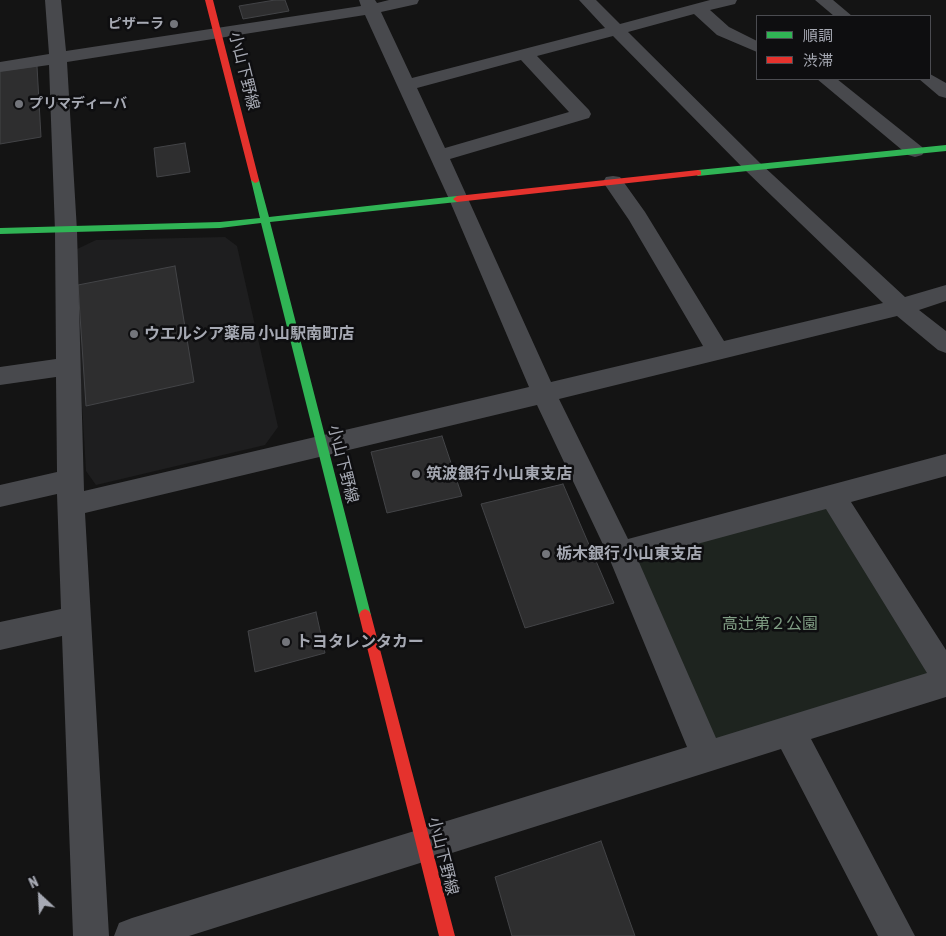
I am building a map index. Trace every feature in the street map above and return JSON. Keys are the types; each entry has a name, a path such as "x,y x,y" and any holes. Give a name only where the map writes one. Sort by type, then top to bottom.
{"main road":[{"name":"小山下野線","path":"209,0 447,936"},
{"path":"0,231 220,225 266,221 613,182 946,148"}],"street":[{"path":"53,0 58,58 66,230 71,492 90,936"},
{"path":"0,67 217,33 369,4 411,0"},
{"path":"587,0 754,167 901,306 946,344"},
{"path":"407,85 729,0"},
{"path":"823,0 843,15"},
{"path":"369,4 459,199 544,393 620,553 707,756"},
{"path":"697,8 723,31 756,47"},
{"path":"439,156 582,114 525,54"},
{"path":"829,80 915,151"},
{"path":"929,80 946,92"},
{"path":"613,182 638,217 718,350"},
{"path":"0,496 71,492 322,447 901,306 946,293"},
{"path":"0,376 68,366"},
{"path":"620,553 946,465"},
{"path":"833,496 946,677"},
{"path":"0,636 77,619"},
{"path":"132,936 946,682"},
{"path":"789,731 897,936"}],"shaded area":[{"path":"225,237 237,246 278,427 265,445 96,485 86,471 73,251 96,240"}],"green space":[{"name":"高辻第２公園","path":"831,501 941,678 711,749 627,557"}],"building":[{"path":"285,0 289,11 243,19 239,6"},
{"name":"プリマディーバ","path":"37,66 41,137 0,144 0,71"},
{"path":"185,143 190,172 157,177 154,148"},
{"name":"ウエルシア薬局 小山駅南町店","path":"175,266 194,382 86,406 78,285"},
{"name":"筑波銀行 小山東支店","path":"442,436 462,496 387,513 371,452"},
{"name":"栃木銀行 小山東支店","path":"563,484 614,603 525,628 481,504"},
{"name":"トヨタレンタカー","path":"316,612 325,653 255,672 248,631"},
{"path":"601,841 635,936 512,936 495,877"}],"traffic: fast":[{"path":"698,173 946,148"},
{"path":"255,180 365,615"},
{"path":"0,231 220,225 457,199"}],"traffic: jam":[{"path":"209,0 255,180"},
{"path":"457,199 698,173"},
{"path":"365,615 447,936"}],"place":[{"name":"ピザーラ","path":"174,24"},
{"name":"プリマディーバ","path":"19,104"},
{"name":"ウエルシア薬局 小山駅南町店","path":"134,334"},
{"name":"筑波銀行 小山東支店","path":"416,474"},
{"name":"栃木銀行 小山東支店","path":"546,554"},
{"name":"トヨタレンタカー","path":"286,642"}]}
